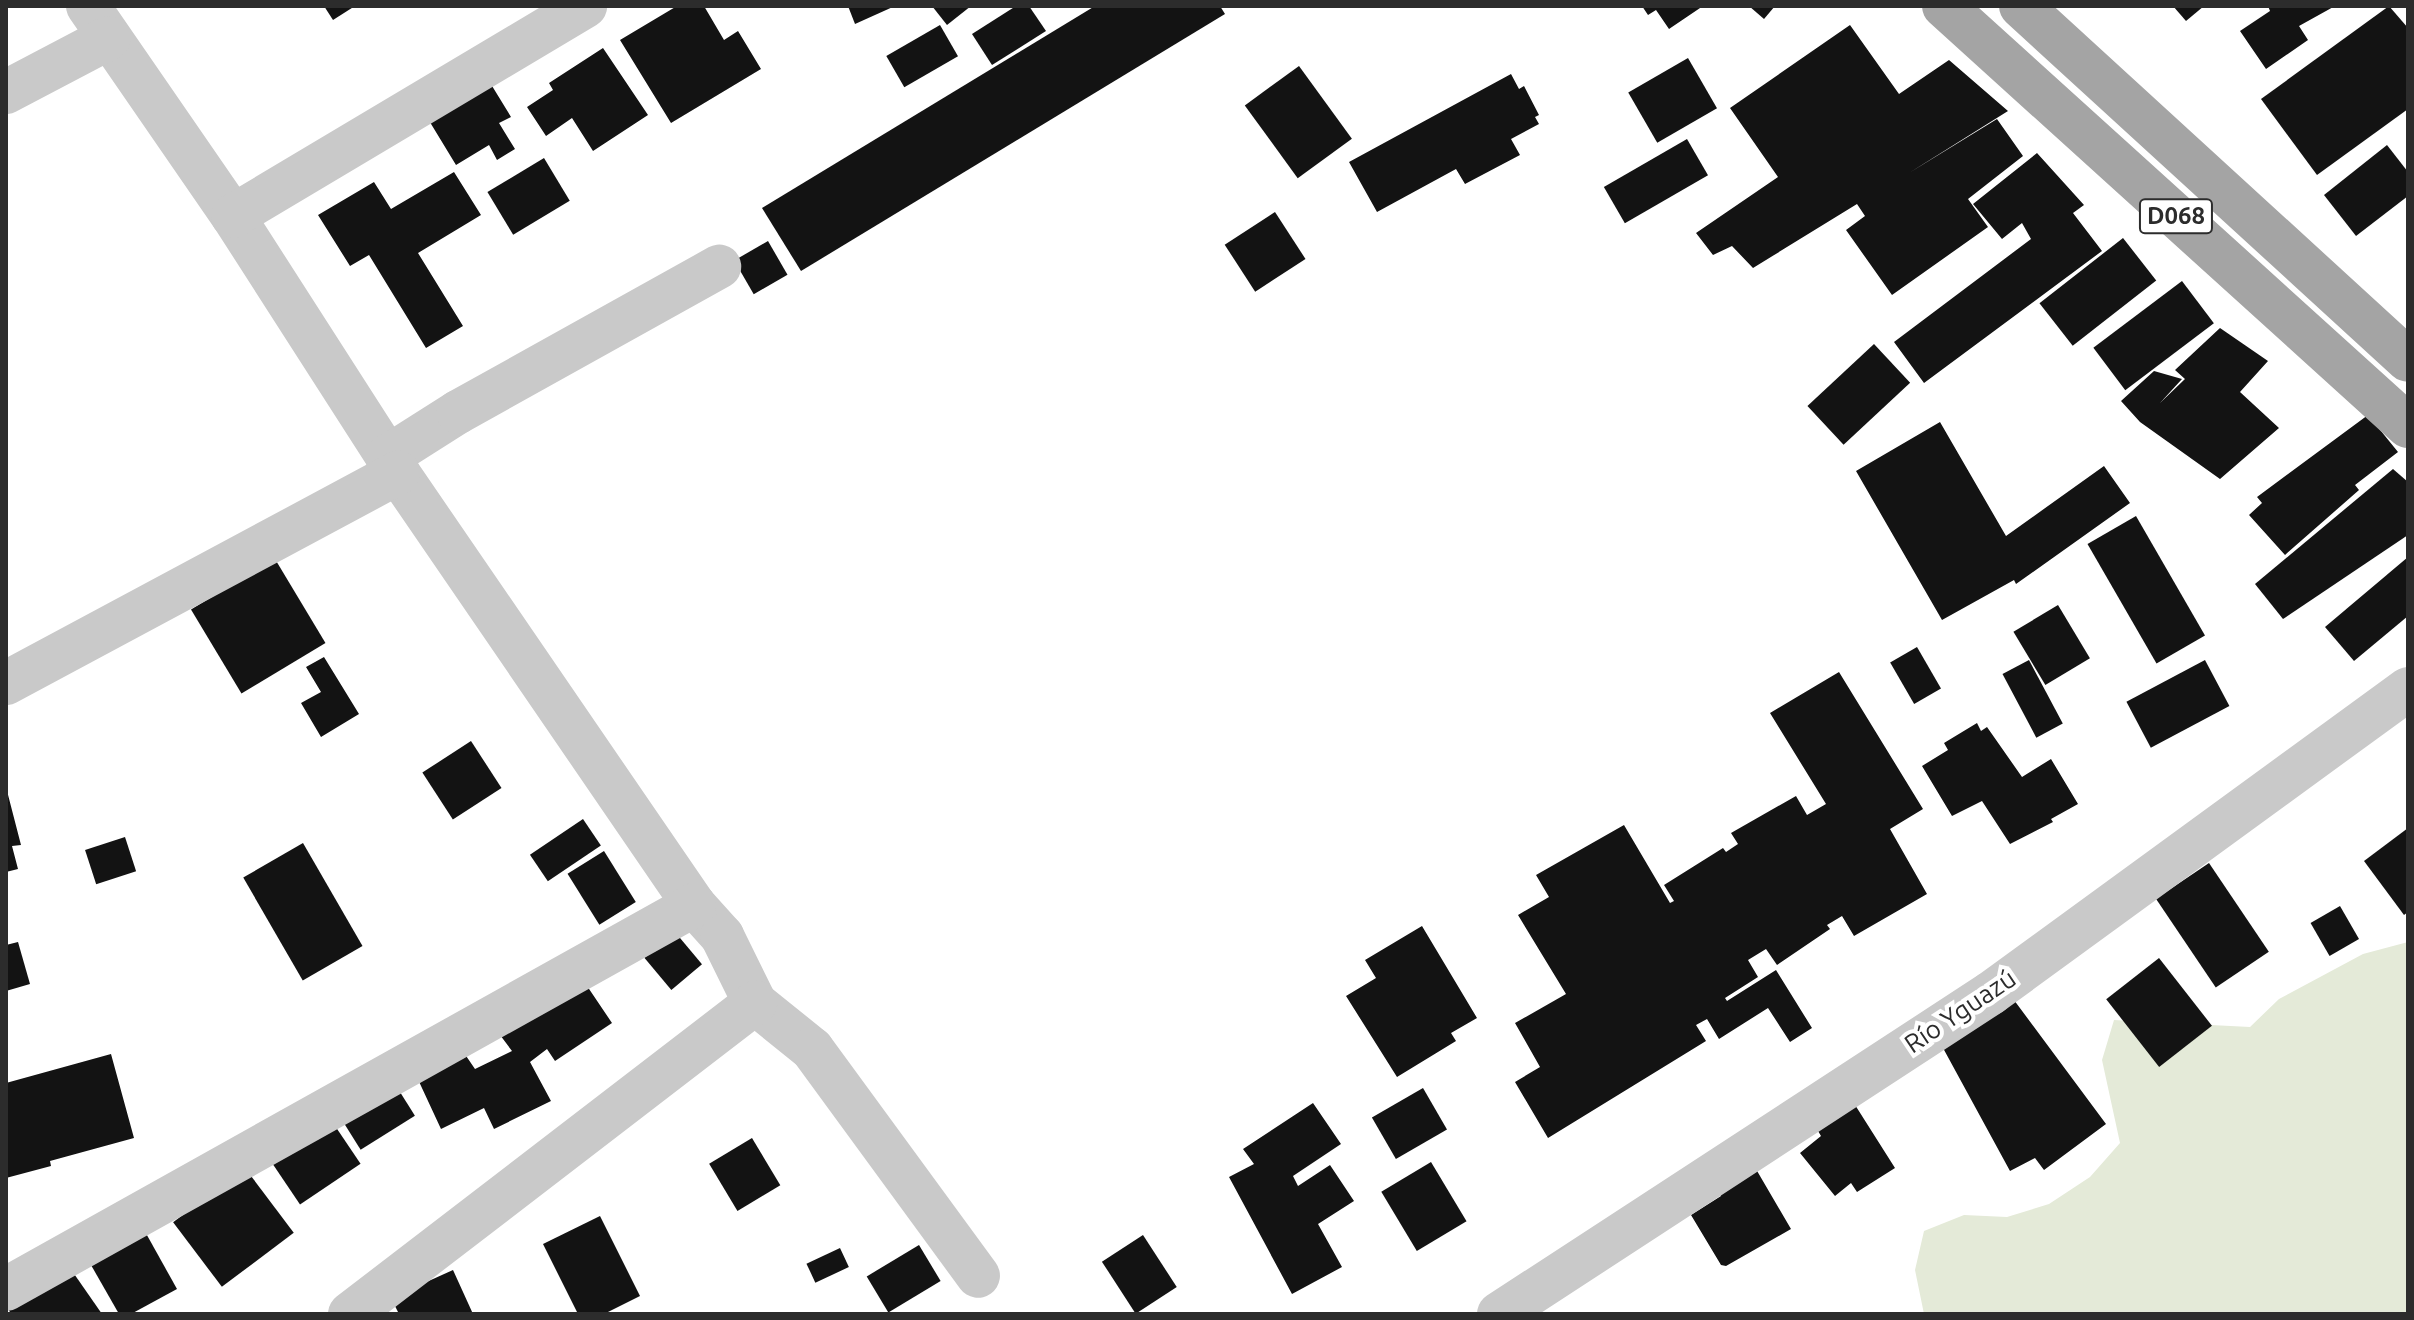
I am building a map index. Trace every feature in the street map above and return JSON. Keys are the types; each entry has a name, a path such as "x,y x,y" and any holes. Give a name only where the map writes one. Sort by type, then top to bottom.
{"main road":[{"name":"D068","path":"1944,6 2408,426"},
{"name":"D068","path":"2021,6 2408,360"}],"street":[{"path":"233,216 585,6"},
{"path":"6,92 99,22 233,216 392,465 694,905 722,936 755,1003 812,1049 978,1276"},
{"path":"6,683 392,465 458,412 719,267"},
{"name":"Río Yguazú","path":"1499,1314 1991,993 2408,689"},
{"path":"6,1289 694,905"},
{"path":"350,1314 755,1003"}],"green space":[{"path":"2408,942 2408,1314 1924,1314 1915,1270 1924,1231 1964,1215 2007,1217 2049,1204 2090,1177 2120,1143 2102,1060 2114,1020 2250,1027 2279,999 2363,954"}],"building":[{"path":"324,6 355,6 333,20"},
{"path":"677,6 704,6 724,40 738,31 761,69 671,123 620,40"},
{"path":"848,6 895,6 855,24"},
{"path":"932,6 971,6 947,25"},
{"path":"1016,6 1029,6 1046,31 992,65 972,34"},
{"path":"1095,6 1220,6 1225,14 801,271 762,208"},
{"path":"1642,6 1703,6 1669,29 1656,10 1648,15"},
{"path":"1749,6 1775,6 1764,19"},
{"path":"2173,6 2204,6 2186,21"},
{"path":"2268,6 2335,6 2299,26 2308,40 2266,69 2240,31 2270,11"},
{"path":"2389,6 2408,28 2408,109 2317,175 2261,99"},
{"path":"940,25 958,56 904,87 886,56"},
{"path":"1850,25 1899,94 1949,60 2008,111 1909,173 1997,119 2023,156 1968,199 1988,227 1892,295 1846,230 1865,216 1857,204 1753,268 1732,246 1713,255 1696,233 1778,177 1730,108"},
{"path":"603,48 648,115 593,151 572,118 546,136 527,107 553,90 549,83"},
{"path":"1688,58 1717,108 1657,143 1628,92"},
{"path":"1299,66 1352,139 1298,178 1245,105"},
{"path":"1511,74 1519,89 1524,86 1539,115 1535,117 1539,124 1511,139 1520,155 1465,184 1456,169 1377,212 1349,162"},
{"path":"489,81 511,117 499,123 515,149 497,160 489,145 456,165 425,114"},
{"path":"1687,139 1708,175 1625,223 1604,187"},
{"path":"2387,145 2408,172 2408,196 2356,236 2324,195"},
{"path":"2037,153 2084,205 2073,213 2102,251 1924,383 1894,342 2031,239 2022,223 2002,239 1973,204"},
{"path":"544,158 570,201 513,235 487,192"},
{"path":"454,172 481,215 418,253 463,326 426,348 369,255 350,266 318,215 374,182 391,209"},
{"path":"1275,212 1305,259 1255,292 1225,245"},
{"path":"2123,238 2156,281 2073,346 2039,303"},
{"path":"768,241 788,275 754,294 734,260"},
{"path":"2182,281 2214,323 2125,390 2093,348"},
{"path":"2220,328 2268,361 2240,392 2279,428 2220,479 2140,422 2121,401 2154,371 2182,379 2160,403 2185,379 2175,370"},
{"path":"1874,344 1910,383 1844,445 1807,406"},
{"path":"2368,415 2398,452 2355,485 2359,490 2285,555 2249,515 2262,503 2257,497"},
{"path":"1940,422 2006,536 2104,466 2130,503 2016,584 2014,580 1942,620 1856,471"},
{"path":"2393,469 2408,482 2408,535 2283,619 2255,584"},
{"path":"2136,516 2205,636 2157,664 2088,544"},
{"path":"2408,557 2408,616 2354,661 2325,627"},
{"path":"275,559 325,643 241,693 191,609"},
{"path":"2058,605 2090,658 2045,685 2013,632"},
{"path":"1917,647 1941,689 1914,704 1890,662"},
{"path":"324,657 359,714 321,737 301,703 321,692 306,667"},
{"path":"2029,660 2063,724 2036,738 2003,674"},
{"path":"2205,660 2229,706 2151,748 2126,702"},
{"path":"1839,672 1923,809 1890,829 1927,894 1854,936 1842,916 1827,925 1830,929 1777,965 1766,949 1748,960 1758,977 1725,998 1727,1001 1776,970 1812,1028 1790,1042 1768,1008 1719,1039 1707,1019 1696,1025 1706,1041 1548,1138 1515,1082 1540,1067 1515,1023 1566,994 1518,915 1549,897 1536,875 1624,825 1670,903 1674,901 1664,885 1723,848 1726,852 1738,844 1731,833 1796,796 1807,815 1826,804 1770,713"},
{"path":"1977,723 1981,731 1987,727 2022,777 2051,759 2078,804 2051,819 2053,822 2010,844 1982,801 1952,816 1922,766 1948,750 1944,743"},
{"path":"471,741 501,788 453,820 422,773"},
{"path":"6,787 21,845 12,846 18,869 6,872"},
{"path":"583,819 601,846 548,881 530,855"},
{"path":"2408,828 2408,912 2404,915 2364,861"},
{"path":"125,837 136,871 96,884 85,850"},
{"path":"303,843 363,946 303,981 243,877"},
{"path":"604,851 636,902 599,925 568,874"},
{"path":"2209,863 2269,952 2216,987 2156,899"},
{"path":"2340,906 2359,939 2330,956 2311,923"},
{"path":"1422,926 1477,1018 1451,1033 1456,1041 1397,1077 1346,996 1376,978 1365,960"},
{"path":"675,932 702,964 671,990 644,958"},
{"path":"18,942 30,984 6,991 6,945"},
{"path":"2159,958 2212,1026 2159,1067 2106,999"},
{"path":"581,977 612,1023 555,1061 547,1049 530,1062 551,1101 494,1129 484,1108 441,1129 415,1073 460,1047 475,1069 512,1051 494,1027"},
{"path":"2011,996 2106,1124 2044,1170 2035,1158 2010,1171 1943,1048"},
{"path":"111,1054 134,1138 50,1161 51,1166 6,1178 6,1083"},
{"path":"390,1076 415,1116 361,1150 336,1110"},
{"path":"1423,1088 1447,1130 1396,1159 1372,1118"},
{"path":"1850,1097 1895,1168 1857,1192 1851,1183 1835,1196 1800,1153 1821,1136 1812,1121"},
{"path":"1313,1103 1341,1144 1293,1176 1298,1186 1330,1165 1354,1201 1318,1224 1342,1267 1292,1294 1229,1177 1254,1164 1243,1149"},
{"path":"327,1114 361,1164 300,1205 266,1155"},
{"path":"752,1138 780,1185 737,1211 709,1164"},
{"path":"1431,1162 1467,1221 1417,1251 1381,1192"},
{"path":"1753,1164 1791,1229 1726,1266 1721,1265 1691,1215 1721,1196 1715,1186"},
{"path":"245,1168 294,1233 222,1287 173,1222"},
{"path":"600,1216 640,1296 604,1314 578,1314 543,1244"},
{"path":"143,1228 177,1289 131,1314 119,1314 87,1258"},
{"path":"1143,1235 1177,1287 1136,1314 1102,1262"},
{"path":"919,1245 941,1281 888,1312 867,1276"},
{"path":"840,1248 849,1267 815,1283 806,1264"},
{"path":"70,1268 102,1314 11,1314 6,1305"},
{"path":"453,1270 473,1314 399,1314 391,1298"}]}
